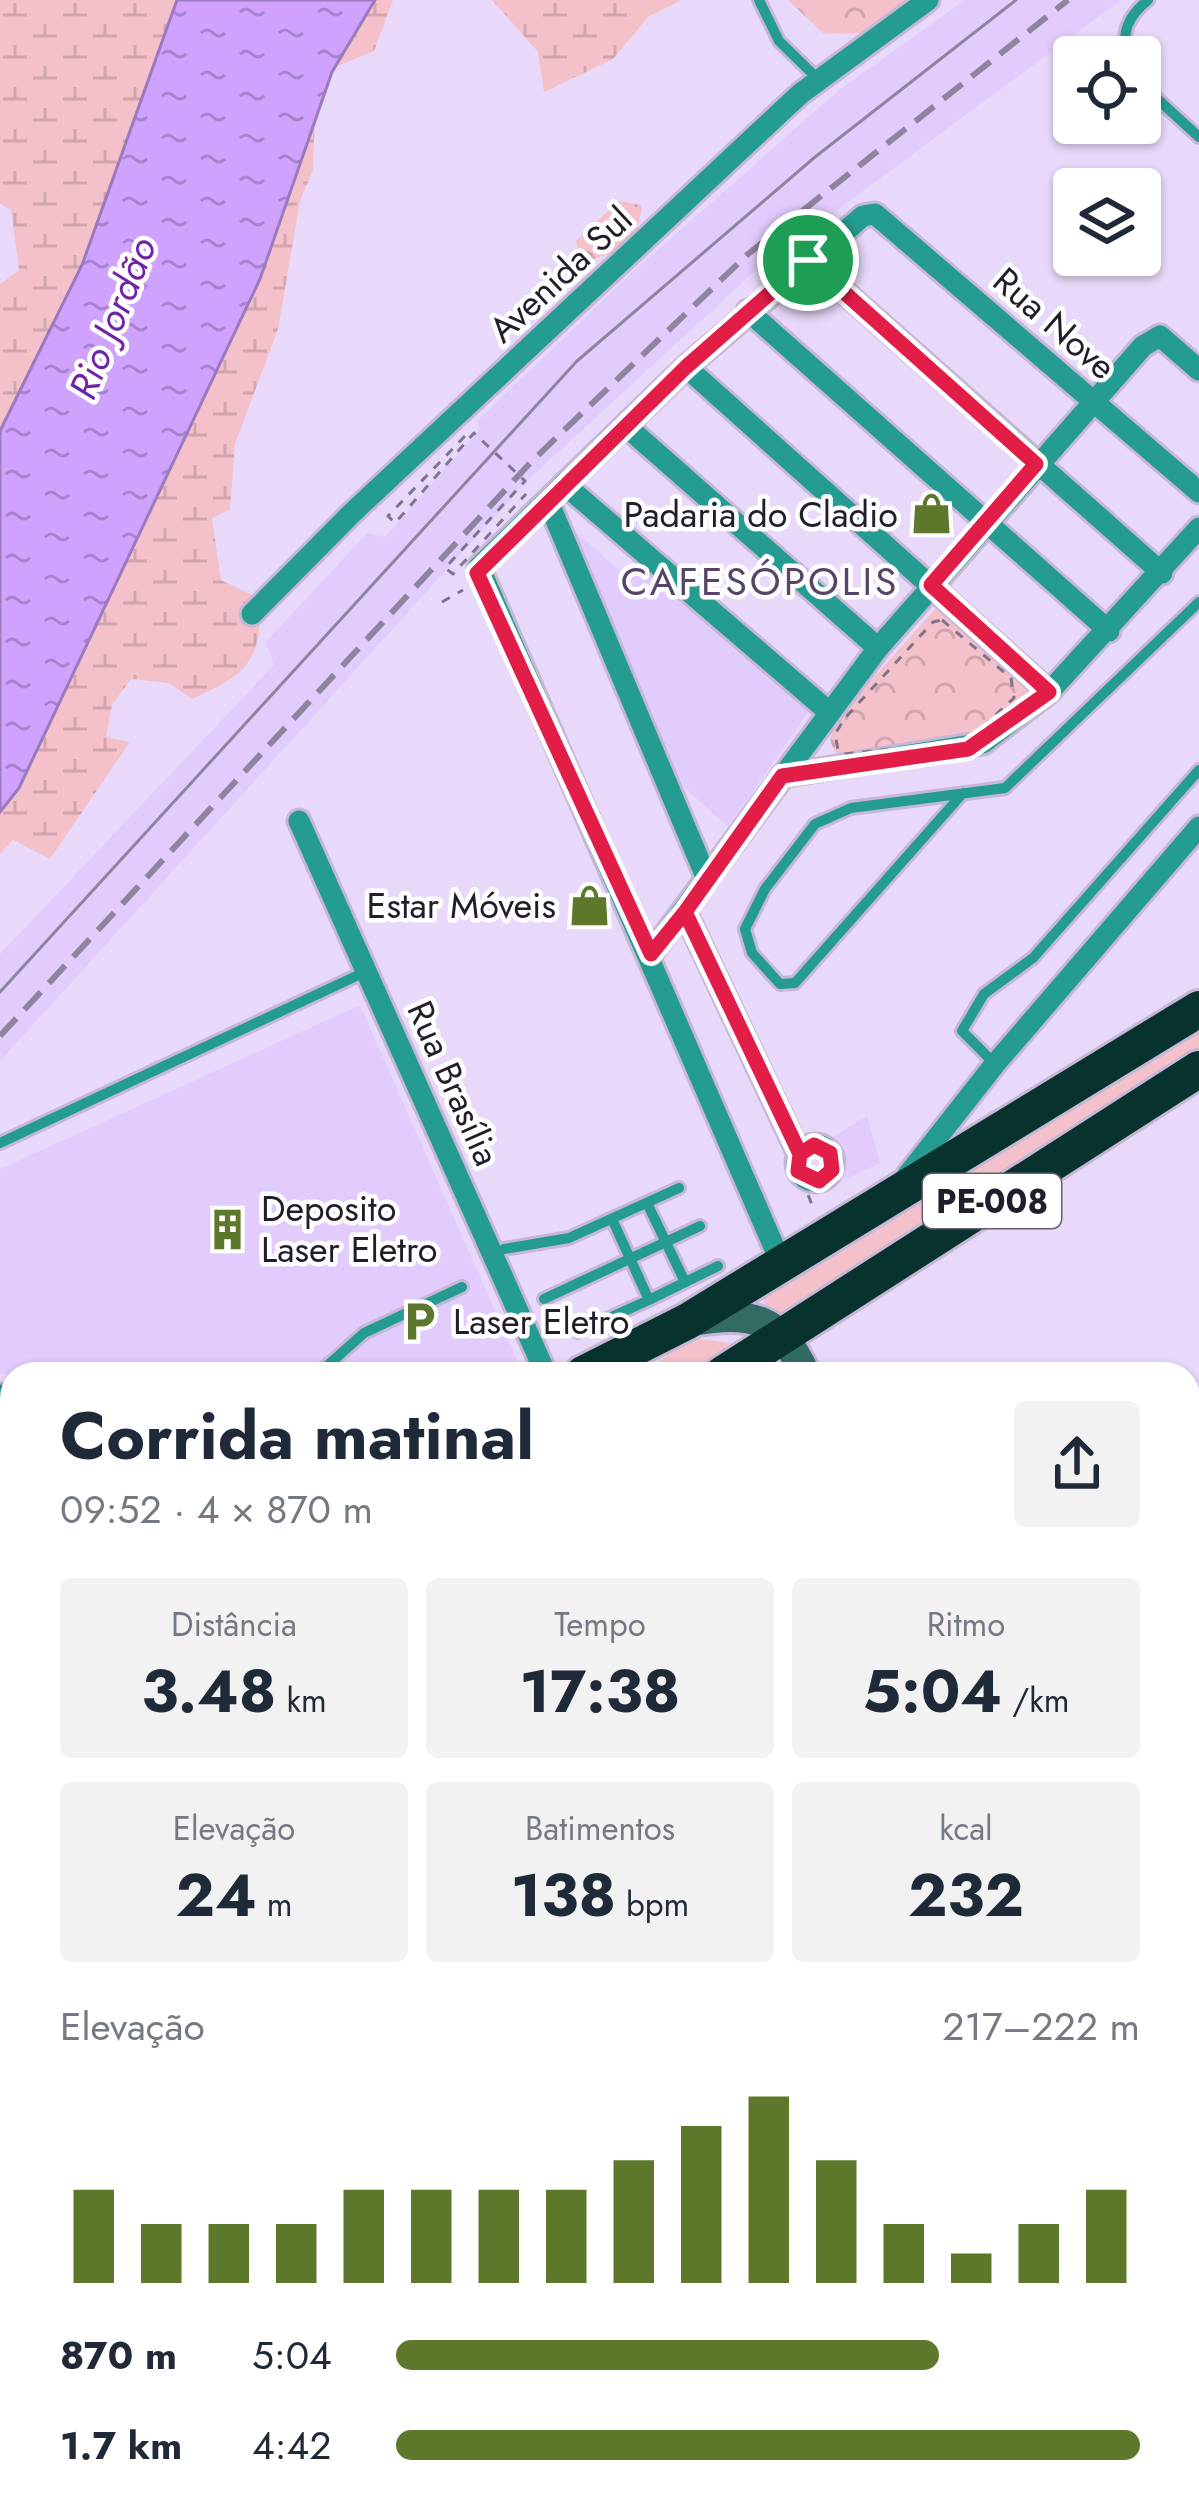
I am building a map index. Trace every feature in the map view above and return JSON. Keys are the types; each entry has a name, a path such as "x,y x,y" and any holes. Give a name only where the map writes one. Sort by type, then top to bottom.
{"highway":[{"name":"PE-008","path":"607,1362 688,1321 1199,1009"},
{"name":"PE-008","path":"742,1362 1199,1069"}],"main road":[{"path":"688,1321 722,1316 752,1319 786,1334 799,1362"}],"street":[{"name":"Avenida Sul","path":"252,614 351,514 819,80 928,0"},
{"name":"Rua Nove","path":"808,260 863,216 882,218 1199,492"},
{"path":"781,1263 651,954 479,577 537,498 564,484 686,367 808,260 1162,573"},
{"path":"748,311 1109,631"},
{"path":"651,954 878,648 1094,401 1160,336 1199,370"},
{"path":"686,367 1049,692"},
{"path":"627,427 878,648"},
{"path":"564,484 829,712"},
{"path":"537,498 707,879"},
{"path":"782,776 968,749 1049,692 1199,527"},
{"name":"Rua Brasília","path":"299,820 499,1251 541,1362"},
{"path":"889,1199 995,1064 1199,827"},
{"path":"685,912 800,1154"}],"lane":[{"path":"759,0 779,41 819,80"},
{"path":"1125,36 1133,13 1148,0"},
{"path":"1161,102 1199,137"},
{"path":"963,793 795,983 780,984 765,971 745,929 765,889 815,824 851,808 1012,784 1199,602"},
{"path":"995,1064 962,1030 984,994 1033,958 1199,770"},
{"path":"0,1143 367,971"},
{"path":"499,1251 569,1238 679,1188"},
{"path":"647,1202 685,1282"},
{"path":"612,1219 649,1300"},
{"path":"544,1299 700,1226"},
{"path":"578,1332 718,1266"},
{"path":"332,1362 364,1333 462,1287"}],"path":[{"path":"465,436 388,516 395,523 474,433 525,481 445,568 453,574 537,498"},
{"path":"442,602 479,577"},
{"path":"933,622 949,624 1015,684 1014,698 975,737 844,754 838,750 838,728 933,622"}],"shaded area":[{"path":"965,0 1121,0 1072,36 1053,36 1053,50 755,271 530,478 0,1061 0,954 274,665 266,642 367,533 385,537 480,429 477,421 634,271 839,90"},
{"path":"577,533 626,576 650,575 809,711 728,827 683,786 573,538"},
{"name":"Deposito Laser Eletro","path":"360,1005 518,1362 0,1362 0,1169"},
{"path":"867,1116 880,1163 845,1179 831,1138"}],"green space":[{"path":"0,0 177,0 82,265 0,431 0,284 19,270 11,210 0,204"},
{"path":"337,0 393,0 374,51 316,75 313,170 300,201 278,329 235,444 230,509 212,518 221,580 260,599 254,652 238,673 192,699 169,683 131,679 112,705 106,737 130,742 50,859 13,840 0,854 0,755"},
{"path":"492,0 682,0 649,16 613,59 544,92 538,52"},
{"path":"788,0 909,0 885,32 824,34"},
{"path":"619,201 642,205 634,234 621,248 580,265 576,241"},
{"path":"939,605 1034,684 980,741 844,758 831,741 836,719"},
{"path":"1199,1021 1199,1058 778,1319 759,1295"},
{"path":"695,1338 736,1344 711,1362 658,1362"}],"water":[{"name":"Rio Jordão","path":"177,0 375,0 332,72 260,279 19,788 0,812 0,431 82,265"}],"tram line":[{"path":"0,992 577,361 815,157 1016,0"}],"railway":[{"path":"0,1036 531,462 748,254 1068,0"}],"place":[{"name":"Padaria do Cladio","path":"932,514"},
{"name":"Estar Móveis","path":"590,905"},
{"name":"Deposito Laser Eletro","path":"227,1229"},
{"name":"Laser Eletro","path":"419,1321"}],"district":[{"name":"CAFESÓPOLIS","path":"760,581"}],"route":[{"path":"808,260 686,367 477,573 651,954 685,912 800,1154 798,1171 819,1181 832,1170 830,1153 814,1145 800,1154 742,1033 685,912 782,776 968,749 983,743 1049,692 931,585 1036,464 808,260"}]}
